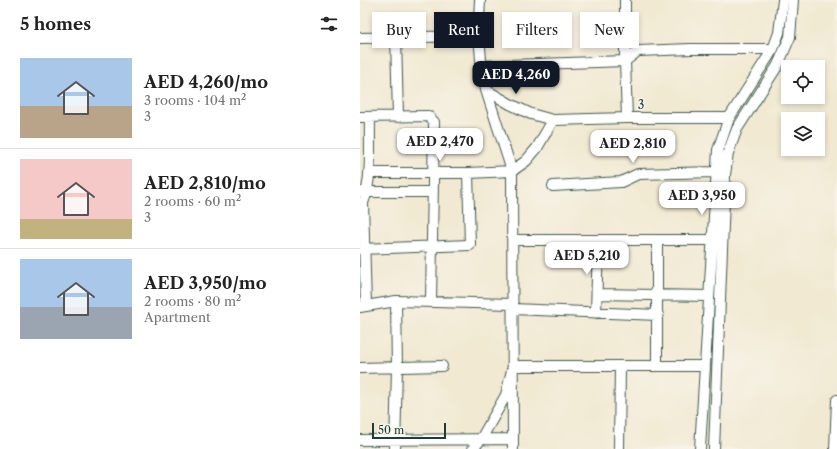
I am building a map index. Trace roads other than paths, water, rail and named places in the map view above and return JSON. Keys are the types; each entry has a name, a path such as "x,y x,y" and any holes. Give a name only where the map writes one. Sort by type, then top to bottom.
{"street":[{"path":"479,12 480,0"},
{"path":"625,0 627,118"},
{"path":"700,449 718,150 729,118 772,49 779,33 783,0"},
{"path":"714,449 725,175 728,153 737,129 778,66 790,38 793,0"},
{"path":"360,38 372,38"},
{"path":"396,48 398,117"},
{"path":"360,440 395,444 481,439 513,444 512,171 486,90 479,48"},
{"path":"481,66 625,61 638,51 691,49 772,49"},
{"name":"3","path":"486,90 531,114 553,120 729,118"},
{"path":"431,301 434,122 432,118 428,116 365,117 369,173 363,203 363,306 396,301 431,301 596,313 658,314"},
{"path":"369,173 468,173 512,171 526,161 538,148 553,120"},
{"path":"553,186 621,182 638,174 716,172"},
{"path":"362,248 470,245 468,173"},
{"path":"364,192 434,192"},
{"path":"513,240 712,240"},
{"path":"596,313 598,294 598,240"},
{"path":"657,240 657,366"},
{"path":"598,294 709,296"},
{"path":"395,444 397,368 396,301"},
{"path":"360,368 442,366"},
{"path":"513,366 705,366"},
{"path":"473,449 481,439 506,395 513,366"},
{"path":"619,449 620,366"},
{"path":"835,449 837,400"}]}
